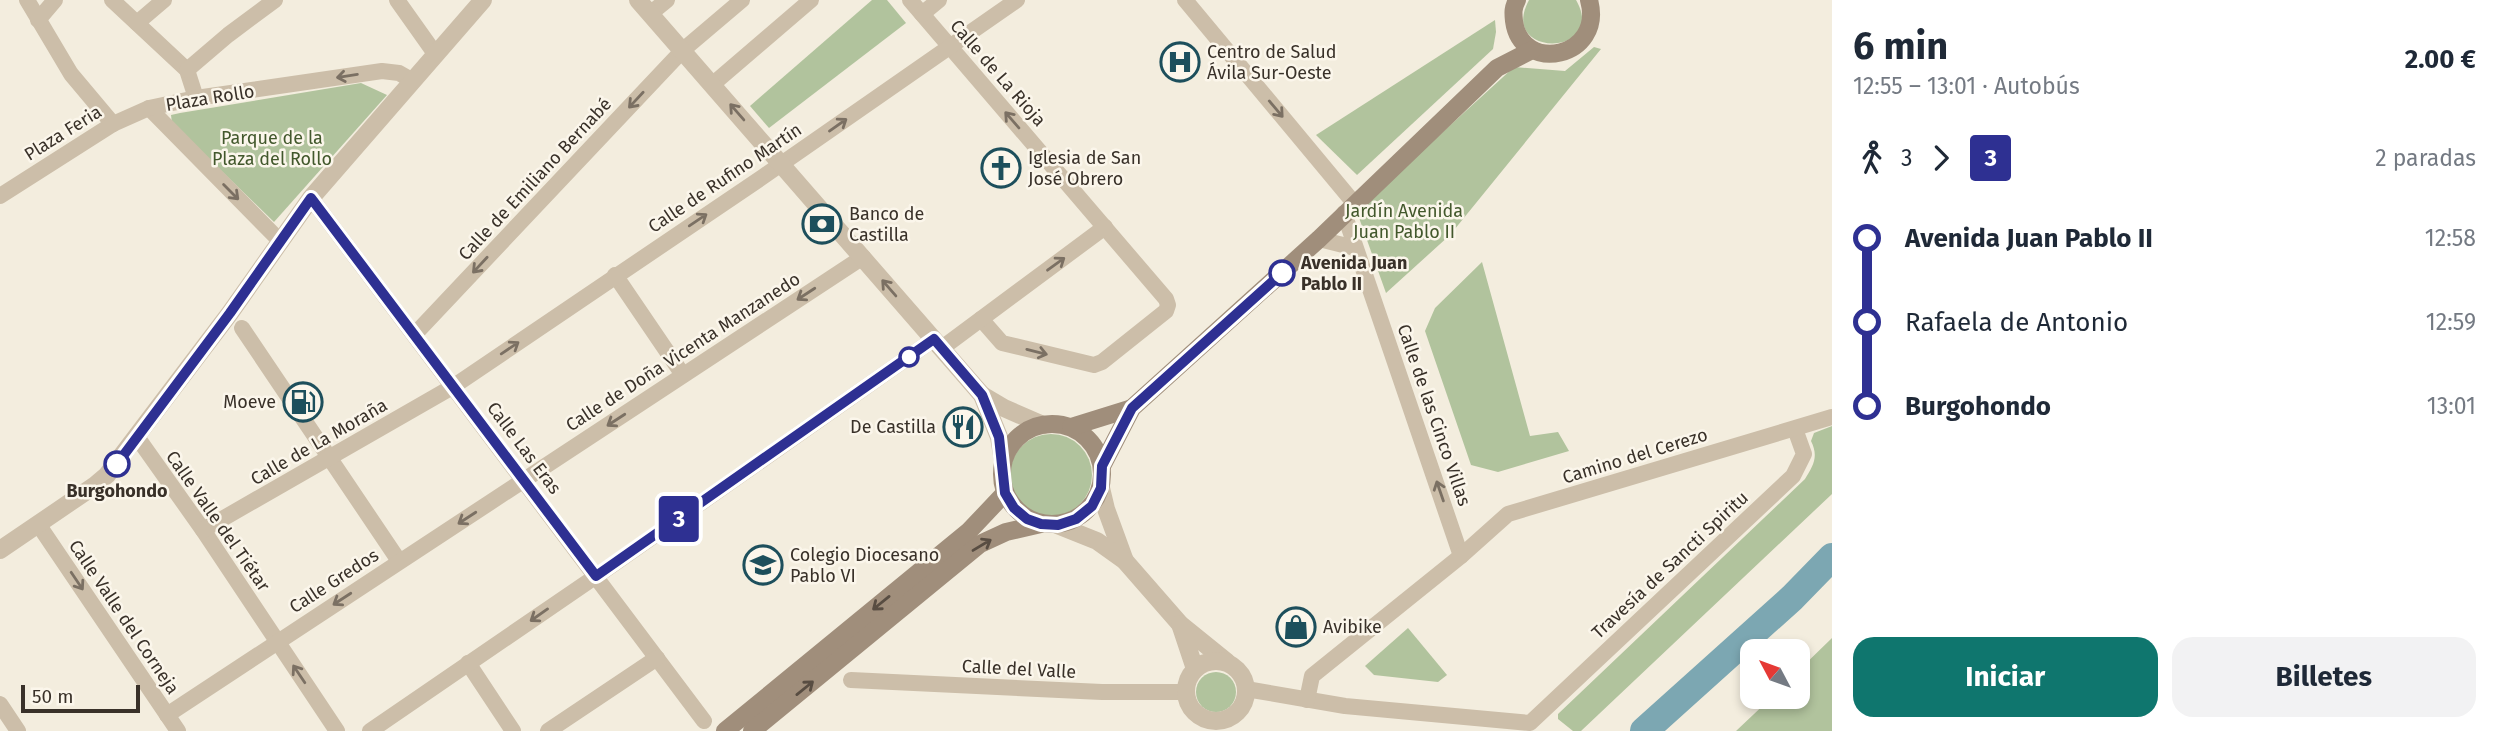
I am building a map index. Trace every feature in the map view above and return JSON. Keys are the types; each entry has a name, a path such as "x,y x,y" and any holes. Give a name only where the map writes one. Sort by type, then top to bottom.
{"main road":[{"path":"1517,0 1513,8 1516,32 1532,50 1556,55 1579,45 1591,24 1589,0"},
{"path":"1497,68 1516,32"},
{"path":"1102,466 1132,408 1319,239 1497,68 1532,50"},
{"path":"1071,427 1132,408"},
{"path":"752,731 980,544 1006,532 1049,525 1076,519 1092,506 1101,488 1102,466 1096,450 1086,436 1071,427 1057,424 1025,431 1011,444 1003,461 1001,477 1005,493 1014,508 1027,519 1049,525"},
{"path":"725,731 969,531 1005,493"}],"street":[{"path":"27,0 71,74 113,124"},
{"path":"38,20 55,0"},
{"path":"112,0 187,70 196,98"},
{"path":"137,23 164,0"},
{"path":"187,70 275,0"},
{"path":"397,0 436,55"},
{"path":"0,550 100,481 137,437 281,243 311,198 483,0"},
{"path":"638,0 982,395 1043,425"},
{"path":"651,13 667,0"},
{"name":"Calle de Emiliano Bernabé","path":"415,334 683,50 743,0"},
{"path":"713,84 811,0"},
{"name":"Calle de La Rioja","path":"910,0 1166,299 1168,305 1166,311 1094,365 1002,343 981,319"},
{"path":"922,14 939,0"},
{"name":"Calle de Rufino Martín","path":"454,386 782,164 1017,0"},
{"path":"1185,0 1350,208"},
{"name":"Plaza Rollo","path":"149,108 196,98 382,71 399,73 413,81"},
{"name":"Plaza Feria","path":"0,196 113,124 149,108"},
{"name":"Plaza Rollo","path":"149,108 281,243"},
{"name":"Calle Las Eras","path":"311,198 704,721"},
{"name":"Calle de las Cinco Villas","path":"1350,208 1355,248 1396,360 1461,556"},
{"path":"370,731 938,344 981,319 1105,228"},
{"path":"1319,239 1355,248"},
{"name":"Calle de Doña Vicenta Manzanedo","path":"524,480 863,257"},
{"path":"615,275 683,376"},
{"path":"242,328 399,561"},
{"name":"Calle de La Moraña","path":"203,530 454,386"},
{"path":"982,395 999,437 1003,461"},
{"name":"Camino del Cerezo","path":"1307,699 1312,676 1461,556 1508,514 1832,417"},
{"name":"Travesía de Sancti Spiritu","path":"1307,699 1345,706 1530,723 1793,476 1804,454 1795,429"},
{"name":"Calle Valle del Tiétar","path":"137,437 203,530 337,731"},
{"name":"Calle Gredos","path":"167,715 524,480"},
{"path":"1101,488 1125,561"},
{"name":"Calle Valle del Corneja","path":"38,524 178,731"},
{"path":"1049,525 1097,541 1125,561 1180,624 1241,673 1247,689 1242,706 1222,726 1197,715 1187,701 1185,692 1186,684 1195,669 1210,661 1227,662"},
{"path":"1180,624 1195,669"},
{"path":"548,731 657,658"},
{"path":"468,663 513,731"},
{"name":"Calle del Valle","path":"851,680 1102,692 1185,692"},
{"path":"1247,689 1307,699"},
{"path":"0,704 18,731"}],"green space":[{"path":"872,0 887,0 906,23 769,128 750,106"},
{"path":"1529,0 1576,0 1582,19 1578,32 1567,41 1539,41 1527,33 1523,19"},
{"name":"Jardín Avenida Juan Pablo II","path":"1495,20 1493,49 1357,175 1316,135"},
{"name":"Jardín Avenida Juan Pablo II","path":"1594,47 1601,49 1450,235 1386,293 1358,215 1365,203 1514,67 1565,71"},
{"name":"Parque de la Plaza del Rollo","path":"361,83 387,95 274,222 172,123 171,115 180,113"},
{"path":"1482,262 1530,436 1558,432 1569,451 1498,472 1471,465 1425,331 1435,308"},
{"path":"1832,426 1832,494 1581,731 1573,731 1558,719 1558,714 1805,479 1814,461 1815,452 1811,441 1814,433"},
{"path":"1051,434 1067,437 1080,446 1089,459 1092,475 1089,491 1080,504 1067,513 1051,516 1035,513 1022,504 1013,491 1010,475 1013,459 1022,446 1035,437"},
{"path":"1408,628 1447,675 1438,682 1374,675 1365,666"},
{"path":"1832,638 1832,731 1736,731 1759,709 1810,709 1810,659"},
{"path":"1216,672 1230,678 1236,692 1230,706 1216,712 1202,706 1196,692 1202,678"}],"waterway":[{"path":"1644,731 1792,598 1832,557"}],"bus line":[{"name":"3","path":"117,464 230,313 311,198 596,576 934,339 982,395 999,437 1003,461 1001,477 1005,493 1014,508 1027,519 1041,524 1058,525 1076,519 1092,506 1101,488 1102,466 1132,408 1282,273"}],"place":[{"name":"Centro de Salud Ávila Sur-Oeste","path":"1180,62"},
{"name":"Iglesia de San José Obrero","path":"1001,168"},
{"name":"Banco de Castilla","path":"822,224"},
{"name":"Avenida Juan Pablo II","path":"1282,273"},
{"name":"Moeve","path":"303,402"},
{"name":"De Castilla","path":"963,427"},
{"name":"Burgohondo","path":"117,464"},
{"name":"Colegio Diocesano Pablo VI","path":"763,565"},
{"name":"Avibike","path":"1296,627"}]}
